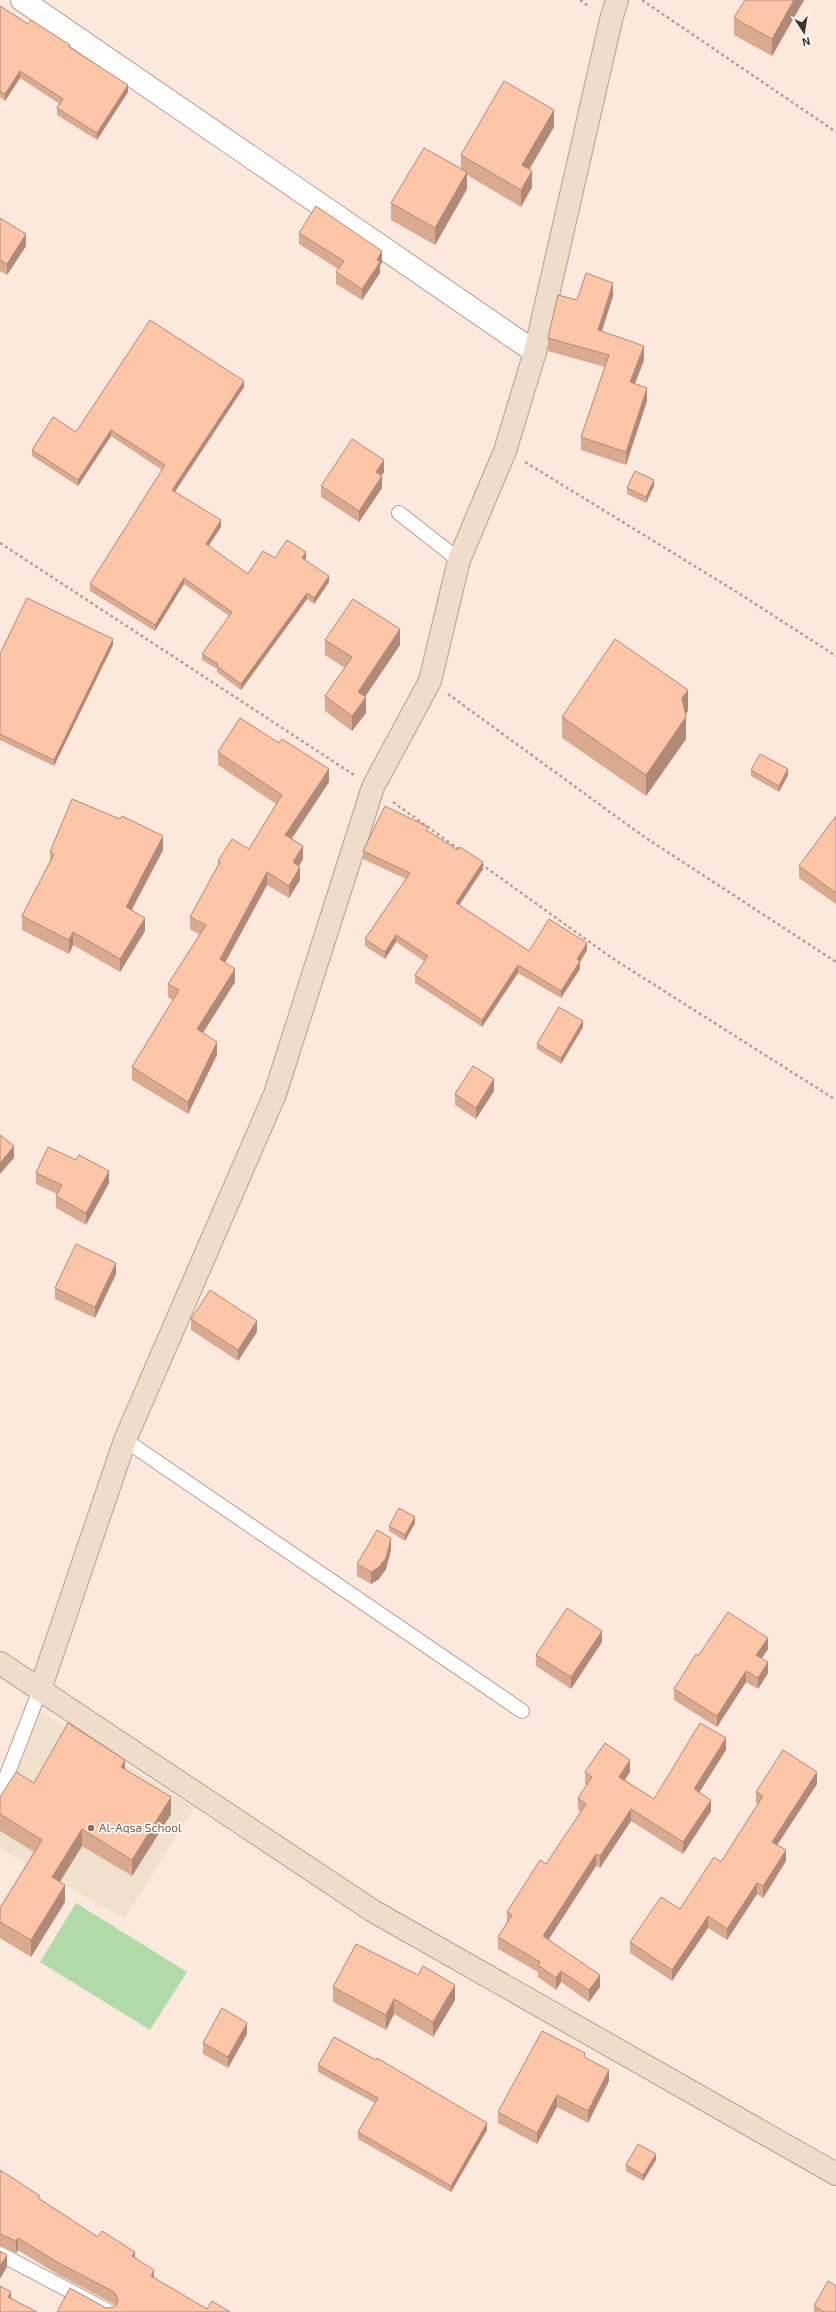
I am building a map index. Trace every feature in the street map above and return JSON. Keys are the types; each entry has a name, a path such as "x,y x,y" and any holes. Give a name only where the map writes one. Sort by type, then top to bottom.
{"street":[{"path":"22,0 535,352"},
{"path":"40,1690 125,1440 275,1094 373,787 430,681 459,560 505,451 535,352 611,20 617,0"},
{"path":"0,1663 373,1911 836,2174"}],"lane":[{"path":"399,513 459,560"},
{"path":"125,1440 522,1710"},
{"path":"0,1793 40,1690"},
{"path":"0,2254 110,2312"}],"path":[{"path":"642,0 836,132"},
{"path":"505,451 740,594 836,656"},
{"path":"0,543 373,787 463,852"},
{"path":"430,681 640,834 836,962"},
{"path":"476,861 612,958 836,1100"}],"shaded area":[{"name":"Al-Aqsa School","path":"42,1712 194,1808 124,1919 0,1848 0,1795"}],"green space":[{"path":"76,1903 187,1972 150,2030 40,1962"}],"building":[{"path":"745,0 794,0 772,39 734,18"},
{"path":"0,6 28,24 31,20 70,45 69,47 128,85 97,133 57,108 63,99 20,71 5,94 0,91"},
{"path":"504,81 554,110 522,165 532,171 521,190 461,155"},
{"path":"424,148 467,172 435,228 391,203"},
{"path":"316,206 382,251 377,260 380,262 362,289 336,272 344,261 299,233"},
{"path":"0,218 26,234 7,264 0,260"},
{"path":"586,273 613,283 598,330 644,346 630,382 647,388 626,452 581,437 609,355 548,338 558,295 577,300"},
{"path":"150,320 244,381 172,490 221,520 206,544 248,574 263,551 275,558 287,540 306,552 302,558 329,576 314,598 307,593 241,684 217,666 218,664 202,654 232,612 184,578 155,625 90,584 165,465 111,430 78,480 32,450 53,417 76,432"},
{"path":"352,439 384,460 376,472 382,476 359,511 321,486"},
{"path":"635,471 654,480 646,497 627,488"},
{"path":"27,598 113,639 54,760 0,734 0,654"},
{"path":"353,599 400,629 358,692 366,697 352,716 325,696 352,657 325,640"},
{"path":"615,639 688,690 682,698 686,717 646,775 562,717"},
{"path":"240,718 279,743 282,739 329,769 285,835 303,846 293,862 300,867 289,886 267,872 220,959 235,969 197,1029 217,1042 188,1102 132,1067 179,990 168,984 206,925 190,917 220,862 218,861 232,839 249,849 282,795 218,752"},
{"path":"760,754 788,769 779,786 751,770"},
{"path":"72,799 120,819 122,816 163,836 126,907 145,918 120,959 73,932 69,940 22,916 54,854 50,852"},
{"path":"385,806 428,827 426,830 458,850 460,847 483,862 456,903 529,951 549,919 587,943 577,959 580,961 561,991 518,965 482,1020 415,975 428,956 396,935 385,952 365,939 410,873 363,851"},
{"path":"836,816 836,893 799,866"},
{"path":"559,1007 583,1021 561,1058 537,1044"},
{"path":"473,1066 494,1079 476,1108 455,1094"},
{"path":"0,1135 14,1146 0,1163"},
{"path":"48,1147 76,1160 79,1155 109,1171 86,1213 56,1196 62,1185 36,1173"},
{"path":"76,1244 116,1263 95,1307 55,1288"},
{"path":"210,1290 257,1321 238,1350 191,1319"},
{"path":"399,1508 415,1517 405,1535 389,1526"},
{"path":"377,1530 391,1538 386,1558 379,1567 371,1572 357,1564"},
{"path":"567,1608 602,1631 571,1677 536,1655"},
{"path":"728,1612 768,1638 756,1655 768,1662 758,1678 746,1671 717,1716 674,1689 696,1654 698,1656"},
{"path":"68,1723 125,1760 121,1767 171,1797 132,1860 82,1829 52,1877 65,1885 31,1940 0,1922 0,1908 42,1840 0,1814 0,1797 16,1772 34,1783"},
{"path":"700,1723 726,1738 694,1789 711,1800 683,1842 631,1809 600,1856 596,1854 543,1936 600,1975 589,1990 561,1971 556,1978 538,1965 540,1962 498,1937 512,1915 507,1912 540,1860 546,1864 586,1804 578,1798 592,1777 585,1772 605,1743 630,1760 619,1777 654,1799"},
{"path":"783,1750 817,1772 772,1842 786,1850 763,1886 757,1883 727,1929 708,1916 672,1970 630,1942 661,1897 680,1909 714,1857 721,1862 763,1796 756,1792"},
{"path":"356,1944 418,1975 423,1966 455,1985 433,2022 394,1999 386,2015 333,1987"},
{"path":"222,2008 247,2023 228,2057 203,2043"},
{"path":"542,2031 585,2053 584,2057 609,2070 588,2111 557,2095 537,2133 498,2112"},
{"path":"334,2037 376,2060 377,2058 487,2123 451,2186 358,2132 378,2098 318,2065"},
{"path":"638,2144 656,2154 643,2175 626,2165"},
{"path":"0,2170 40,2196 38,2198 98,2237 102,2231 135,2252 132,2256 154,2270 151,2276 207,2309 212,2301 230,2312 57,2312 70,2288 106,2308 114,2307 117,2304 118,2299 114,2292 57,2262 18,2238 16,2241 0,2234"},
{"path":"0,2251 7,2255 0,2266"},
{"path":"828,2281 836,2286 836,2312 824,2312 814,2306"},
{"path":"0,2286 11,2292 8,2297 37,2312 0,2312"}],"place":[{"name":"Al-Aqsa School","path":"91,1828"}]}
